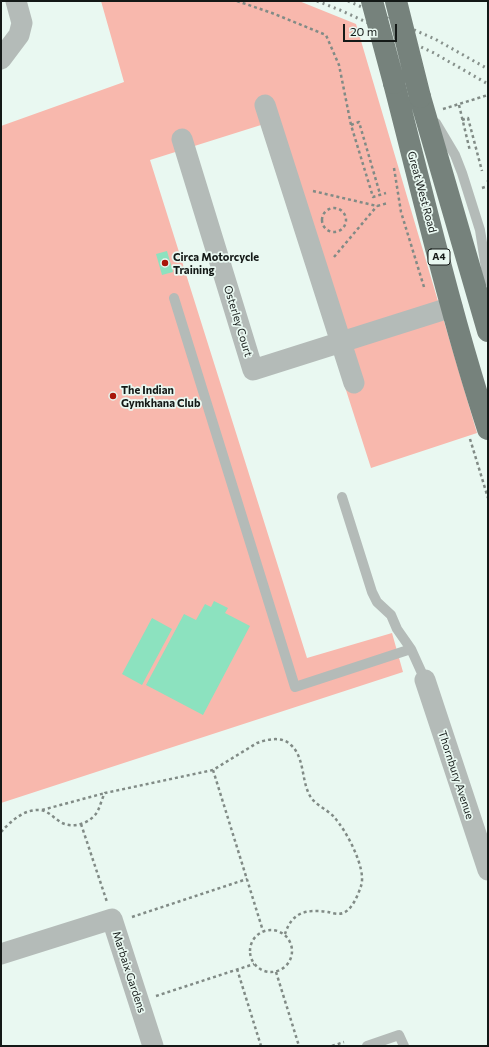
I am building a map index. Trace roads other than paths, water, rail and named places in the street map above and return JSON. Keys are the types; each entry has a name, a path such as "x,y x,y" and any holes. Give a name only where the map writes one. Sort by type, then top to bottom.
{"highway":[{"name":"Great West Road","path":"372,1 452,307 488,429"},
{"name":"A4","path":"396,1 420,96 488,331"}],"street":[{"path":"1,59 19,35 22,23 16,1"},
{"path":"265,105 354,383"},
{"name":"Osterley Court","path":"182,138 253,370 452,307"},
{"name":"Thornbury Avenue","path":"425,680 488,870"},
{"name":"Marbaix Gardens","path":"1,954 113,920 152,1046"}],"lane":[{"path":"420,96 455,156 484,229 488,281"},
{"path":"174,298 295,687 411,649"},
{"path":"342,497 372,592 377,602 390,615 397,629 411,649 425,680"},
{"path":"367,1046 399,1035 404,1046"}],"railway":[{"path":"317,1 434,53 488,84"},
{"path":"348,1 435,39 488,69"}],"place":[{"name":"Circa Motorcycle Training","path":"165,263"},
{"name":"The Indian Gymkhana Club","path":"113,396"}]}
